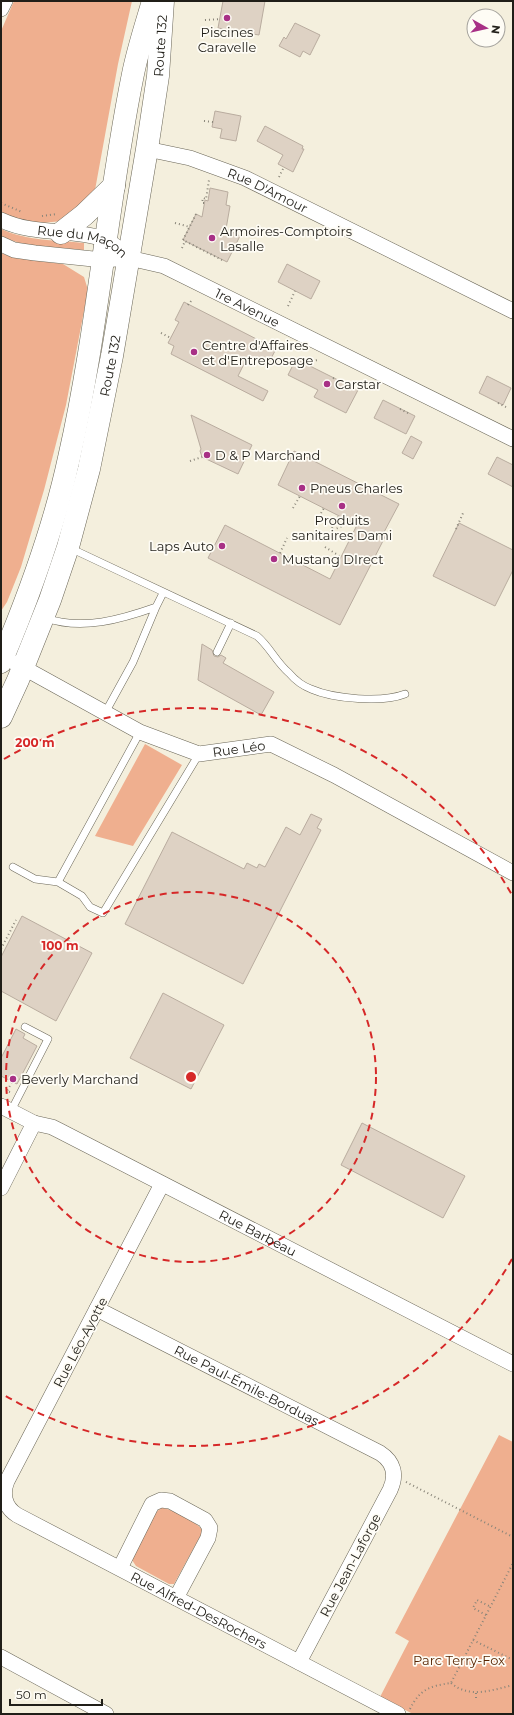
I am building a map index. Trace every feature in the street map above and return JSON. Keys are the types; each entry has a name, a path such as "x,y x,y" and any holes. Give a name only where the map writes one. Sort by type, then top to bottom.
{"highway":[{"name":"Route 132","path":"2,658 23,606 51,527 69,458 83,389 133,73 153,1"},
{"name":"Route 132","path":"1,717 44,617 68,547 89,469 112,356 147,149 158,76 163,1"},
{"path":"61,233 84,215 114,186"},
{"path":"1,621 23,606"}],"street":[{"path":"1,9 5,1"},
{"name":"Rue D'Amour","path":"147,149 171,153 212,165 257,183 513,311"},
{"name":"Rue du Maçon","path":"1,220 21,228 61,233 129,258"},
{"name":"Rue du Maçon","path":"1,244 24,252 104,250 129,258"},
{"name":"1re Avenue","path":"129,258 155,263 178,272 513,439"},
{"name":"Rue Léo","path":"2,658 140,732 199,754 272,744 334,775 513,873"},
{"name":"Rue Barbeau","path":"6,1109 34,1123 52,1127 513,1364"},
{"path":"1,1188 34,1123"},
{"name":"Rue Léo-Ayotte","path":"5,1501 4,1490 7,1481 162,1184"},
{"name":"Rue Paul-Émile-Borduas","path":"97,1309 380,1453 386,1457 397,1473"},
{"name":"Rue Jean-Laforge","path":"299,1662 393,1484 397,1473"},
{"path":"120,1568 152,1504 161,1500 170,1501 205,1520 210,1528 208,1538 176,1598"},
{"name":"Rue Alfred-DesRochers","path":"5,1501 10,1510 17,1515 299,1662 403,1713"},
{"path":"1,1658 106,1714"}],"lane":[{"path":"68,547 257,636 266,644 288,673 312,690 329,695 360,699 397,697 405,694"},
{"path":"105,712 133,662 156,606 163,593"},
{"path":"44,617 66,623 90,623 130,616 156,606"},
{"path":"217,652 231,623"},
{"path":"58,882 140,732"},
{"path":"13,867 35,879 58,882 82,896 90,907 103,913 199,754"},
{"path":"6,1109 48,1039 25,1027"}],"path":[{"path":"205,20 220,19"},
{"path":"204,121 213,122"},
{"path":"204,203 202,203 203,198 206,199 212,165"},
{"path":"279,177 284,167"},
{"name":"Rue du Maçon","path":"1,203 26,213"},
{"name":"Rue du Maçon","path":"41,216 63,212"},
{"path":"182,248 185,241 183,240 196,214"},
{"path":"175,224 190,227"},
{"path":"185,241 222,260"},
{"path":"288,306 295,291"},
{"path":"188,305 190,301"},
{"path":"161,333 171,338"},
{"path":"304,362 318,360"},
{"path":"333,378 337,380"},
{"path":"498,403 506,407"},
{"path":"400,409 408,413"},
{"path":"190,461 202,457"},
{"path":"293,508 300,496"},
{"path":"318,520 324,508"},
{"path":"456,530 464,511"},
{"path":"339,516 332,529 352,522"},
{"path":"280,553 287,538"},
{"path":"325,547 341,557"},
{"path":"5,949 1,948 16,920"},
{"path":"7,1091 12,1082"},
{"path":"397,1473 513,1537"},
{"path":"451,1683 513,1563"},
{"path":"486,1615 473,1608 477,1600 490,1607"},
{"path":"473,1640 513,1660"},
{"path":"403,1713 424,1689 451,1683 459,1688 476,1693 513,1685"},
{"path":"476,1693 476,1699"}],"green space":[{"path":"14,1 132,1 118,64 95,190 62,221 42,223 19,220 1,212 1,31"},
{"path":"1,229 31,238 84,243 84,250 26,245 1,237"},
{"path":"1,253 15,258 63,264 84,277 88,290 66,405 44,490 21,567 7,602 1,611"},
{"path":"145,744 182,765 133,846 95,836"},
{"name":"Parc Terry-Fox","path":"499,1435 513,1442 513,1714 413,1714 380,1697 409,1641 395,1633"},
{"path":"161,1508 165,1508 183,1516 195,1523 202,1530 202,1533 174,1584 169,1584 136,1566 132,1560 155,1513"}],"building":[{"path":"223,1 265,1 259,35 218,28"},
{"path":"295,23 320,35 310,55 303,51 300,57 279,46 284,37 286,39"},
{"path":"215,111 241,116 236,141 220,138 222,129 212,127"},
{"path":"265,126 303,146 302,149 304,149 293,172 278,164 283,155 257,141"},
{"name":"Armoires-Comptoirs Lasalle","path":"210,188 228,192 226,205 230,206 226,229 240,236 227,262 183,240 196,214 202,217 205,200 208,201"},
{"path":"287,264 320,281 311,299 278,282"},
{"name":"Centre d'Affaires et d'Entreposage","path":"184,302 276,349 267,366 248,356 238,376 268,391 263,401 171,354 174,346 168,343 179,322 175,320"},
{"path":"296,359 358,390 346,413 314,397 318,390 288,375"},
{"path":"487,376 511,388 503,405 479,393"},
{"path":"383,400 415,416 406,434 374,418"},
{"path":"191,415 252,445 238,474 202,457"},
{"path":"411,436 422,442 413,459 402,453"},
{"path":"294,451 399,504 383,534 386,535 340,625 208,558 225,525 330,579 357,525 278,485"},
{"path":"497,457 513,465 513,487 488,474"},
{"path":"459,523 513,550 513,570 495,606 433,576"},
{"path":"202,644 212,650 214,656 218,657 221,655 226,658 223,663 274,692 261,715 198,680"},
{"path":"311,814 322,819 317,828 321,830 243,984 125,924 172,832 244,869 247,863 257,868 259,864 265,867 286,827 300,835"},
{"path":"22,916 92,953 56,1021 1,991 1,957"},
{"path":"163,993 224,1025 191,1089 130,1058"},
{"path":"16,1029 25,1034 23,1038 37,1046 17,1084 1,1076 1,1058"},
{"path":"362,1123 465,1176 443,1218 341,1165"}],"place":[{"name":"Piscines Caravelle","path":"227,18"},
{"name":"Armoires-Comptoirs Lasalle","path":"212,238"},
{"name":"Centre d'Affaires et d'Entreposage","path":"194,352"},
{"name":"Carstar","path":"327,384"},
{"name":"D & P Marchand","path":"207,455"},
{"name":"Pneus Charles","path":"302,488"},
{"name":"Produits sanitaires Dami","path":"342,506"},
{"name":"Laps Auto","path":"222,546"},
{"name":"Mustang DIrect","path":"274,559"},
{"name":"Beverly Marchand","path":"13,1079"}]}
